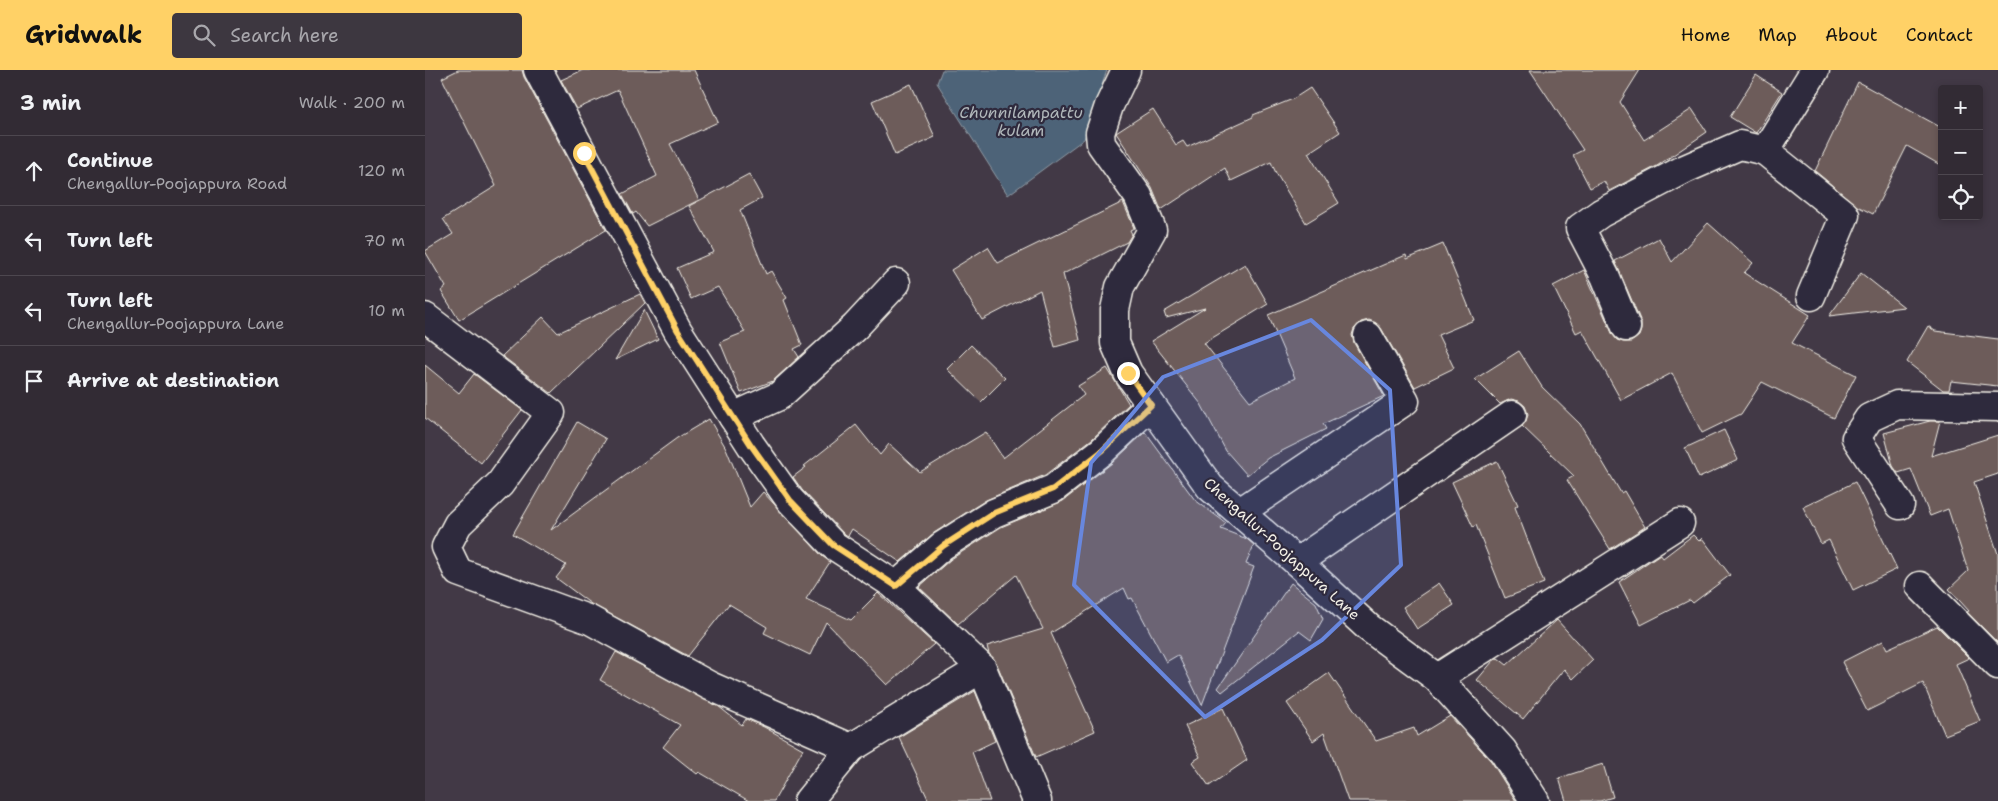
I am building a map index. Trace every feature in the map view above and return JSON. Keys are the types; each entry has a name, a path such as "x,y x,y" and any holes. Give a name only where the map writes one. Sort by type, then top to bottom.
{"street":[{"path":"540,70 678,331 733,417 790,500 833,545 896,586 982,668 1037,801"},
{"name":"Chengallur-Poojappura Lane","path":"1126,70 1109,106 1100,133 1101,144 1138,196 1152,230 1120,286 1115,310 1115,343 1128,373 1210,487 1297,562 1369,628 1437,678 1503,751 1535,801"},
{"path":"1765,151 1815,70"},
{"path":"1626,327 1605,276 1580,228 1601,213 1685,169 1740,145 1765,151 1845,215 1811,296"},
{"path":"733,417 779,396 855,327 896,283"},
{"path":"425,317 551,413 500,484 458,524 446,547 458,572 590,620 710,686 851,748"},
{"path":"1240,512 1405,401 1368,336"},
{"path":"896,586 943,546 994,513 1053,489 1102,451 1151,405"},
{"path":"1900,505 1856,438 1869,418 1897,405 1998,407"},
{"path":"1297,562 1512,415"},
{"path":"1437,678 1680,523"},
{"path":"1919,586 1998,665"},
{"path":"808,801 851,748 982,668"}],"highlighted area":[{"path":"1311,320 1390,390 1401,565 1322,640 1205,717 1074,585 1091,463 1163,377"}],"water":[{"name":"Chunnilampattu kulam","path":"942,70 1107,70 1084,139 1008,195 937,83"}],"building":[{"path":"458,70 522,70 606,230 459,320 441,291 446,287 425,251 453,234 443,219 496,186 442,78"},
{"path":"583,70 694,70 718,122 670,144 699,200 647,226 636,212 633,214 622,194 657,176 618,90 577,109 561,80"},
{"path":"1530,70 1640,70 1620,102 1644,140 1692,109 1707,132 1657,166 1609,191 1604,181 1590,188 1573,155 1583,150"},
{"path":"1756,75 1782,92 1756,133 1730,117"},
{"path":"1858,82 1938,126 1938,164 1907,146 1873,214 1857,206 1815,171"},
{"path":"911,84 935,137 895,155 872,101"},
{"path":"1310,88 1340,132 1308,153 1339,203 1306,223 1271,162 1231,181 1225,168 1161,210 1152,188 1116,133 1153,109 1176,145 1183,141 1187,147 1253,117 1253,115 1293,99"},
{"path":"749,174 762,198 740,210 766,274 771,271 787,298 784,300 802,345 794,349 799,357 773,381 741,393 720,342 745,332 718,287 691,299 677,268 714,252 689,206"},
{"path":"1123,202 1134,228 1130,230 1132,234 1127,242 1063,274 1080,340 1055,347 1040,290 982,320 951,270 988,247 998,263"},
{"path":"1708,223 1753,263 1744,273 1810,315 1792,343 1856,375 1834,418 1762,382 1741,414 1702,433 1672,373 1621,400 1582,330 1576,333 1553,286 1584,270 1612,333 1617,340 1631,342 1639,336 1641,322 1615,261 1659,238 1672,262"},
{"path":"1443,244 1474,320 1438,335 1454,368 1415,387 1381,328 1369,320 1361,322 1354,329 1352,335 1354,343 1384,396 1323,424 1326,429 1268,458 1247,475 1226,451 1201,404 1151,341 1205,308 1166,318 1164,312 1245,264 1268,304 1204,343 1250,401 1295,378 1268,315 1406,255 1407,259"},
{"path":"1861,273 1904,307 1829,316"},
{"path":"640,294 645,303 551,393 502,356 543,317 558,333"},
{"path":"644,310 658,339 615,360"},
{"path":"1928,326 1935,331 1998,339 1998,386 1951,381 1949,390 1943,390 1907,362"},
{"path":"971,345 1005,378 981,402 947,369"},
{"path":"1519,351 1542,387 1580,424 1621,493 1624,491 1645,527 1610,549 1567,480 1574,476 1522,426 1528,414 1525,406 1519,401 1511,399 1500,404 1475,379"},
{"path":"425,365 459,393 474,374 522,410 481,463 425,418"},
{"path":"1107,368 1129,404 1092,439 1045,475 986,500 934,533 900,562 852,529 848,536 843,533 802,490 793,477 856,425 880,455 889,444 920,472 986,432 1003,458 1084,395 1078,386"},
{"path":"709,419 726,448 750,507 763,492 822,556 830,562 806,599 851,620 878,593 934,644 887,685 826,622 810,655 764,633 767,627 729,604 688,656 591,604 556,578 566,565 513,534 577,422 606,439 551,530 677,438"},
{"path":"1930,421 1940,421 1931,456 1998,435 1998,474 1974,482 1998,554 1998,643 1967,612 1969,611 1949,589 1968,571 1948,509 1930,516 1911,469 1898,473 1893,466 1884,433"},
{"path":"1724,430 1738,460 1699,478 1685,448"},
{"path":"1145,432 1195,500 1226,523 1221,529 1247,539 1254,545 1246,564 1254,567 1202,705 1178,655 1166,662 1132,598 1129,599 1124,588 1051,633 1095,731 1036,757 996,662 989,654 987,646 1043,629 1016,575 958,624 919,587 951,559 1001,527 1063,501 1112,463"},
{"path":"1497,461 1518,505 1515,507 1544,583 1505,598 1476,525 1473,527 1452,482"},
{"path":"1855,482 1897,569 1853,590 1829,540 1821,544 1803,507"},
{"path":"1693,535 1699,541 1702,538 1730,575 1693,603 1690,600 1641,625 1619,582 1660,554 1663,558"},
{"path":"1291,583 1316,603 1323,619 1311,640 1299,631 1222,692 1218,688"},
{"path":"1439,583 1454,605 1417,629 1403,607"},
{"path":"1557,620 1593,660 1573,679 1564,669 1523,719 1477,680 1493,661 1498,658 1507,665"},
{"path":"1937,626 1969,658 1956,664 1980,721 1945,735 1923,683 1867,711 1842,662 1883,641 1887,649"},
{"path":"616,652 718,706 742,725 746,719 803,749 774,801 749,801 699,772 697,774 663,747 680,725 600,680"},
{"path":"1329,673 1376,741 1414,728 1417,736 1450,716 1491,761 1516,801 1348,801 1324,733 1313,741 1287,703"},
{"path":"975,691 995,741 972,752 990,801 929,801 899,737"},
{"path":"1223,708 1247,760 1209,786 1192,762 1200,757 1185,726"},
{"path":"1603,764 1613,797 1600,801 1566,801 1559,778"}],"route":[{"path":"584,153 678,331 751,445 790,500 833,545 896,586 943,546 994,513 1053,489 1102,451 1151,405 1128,373"}]}
